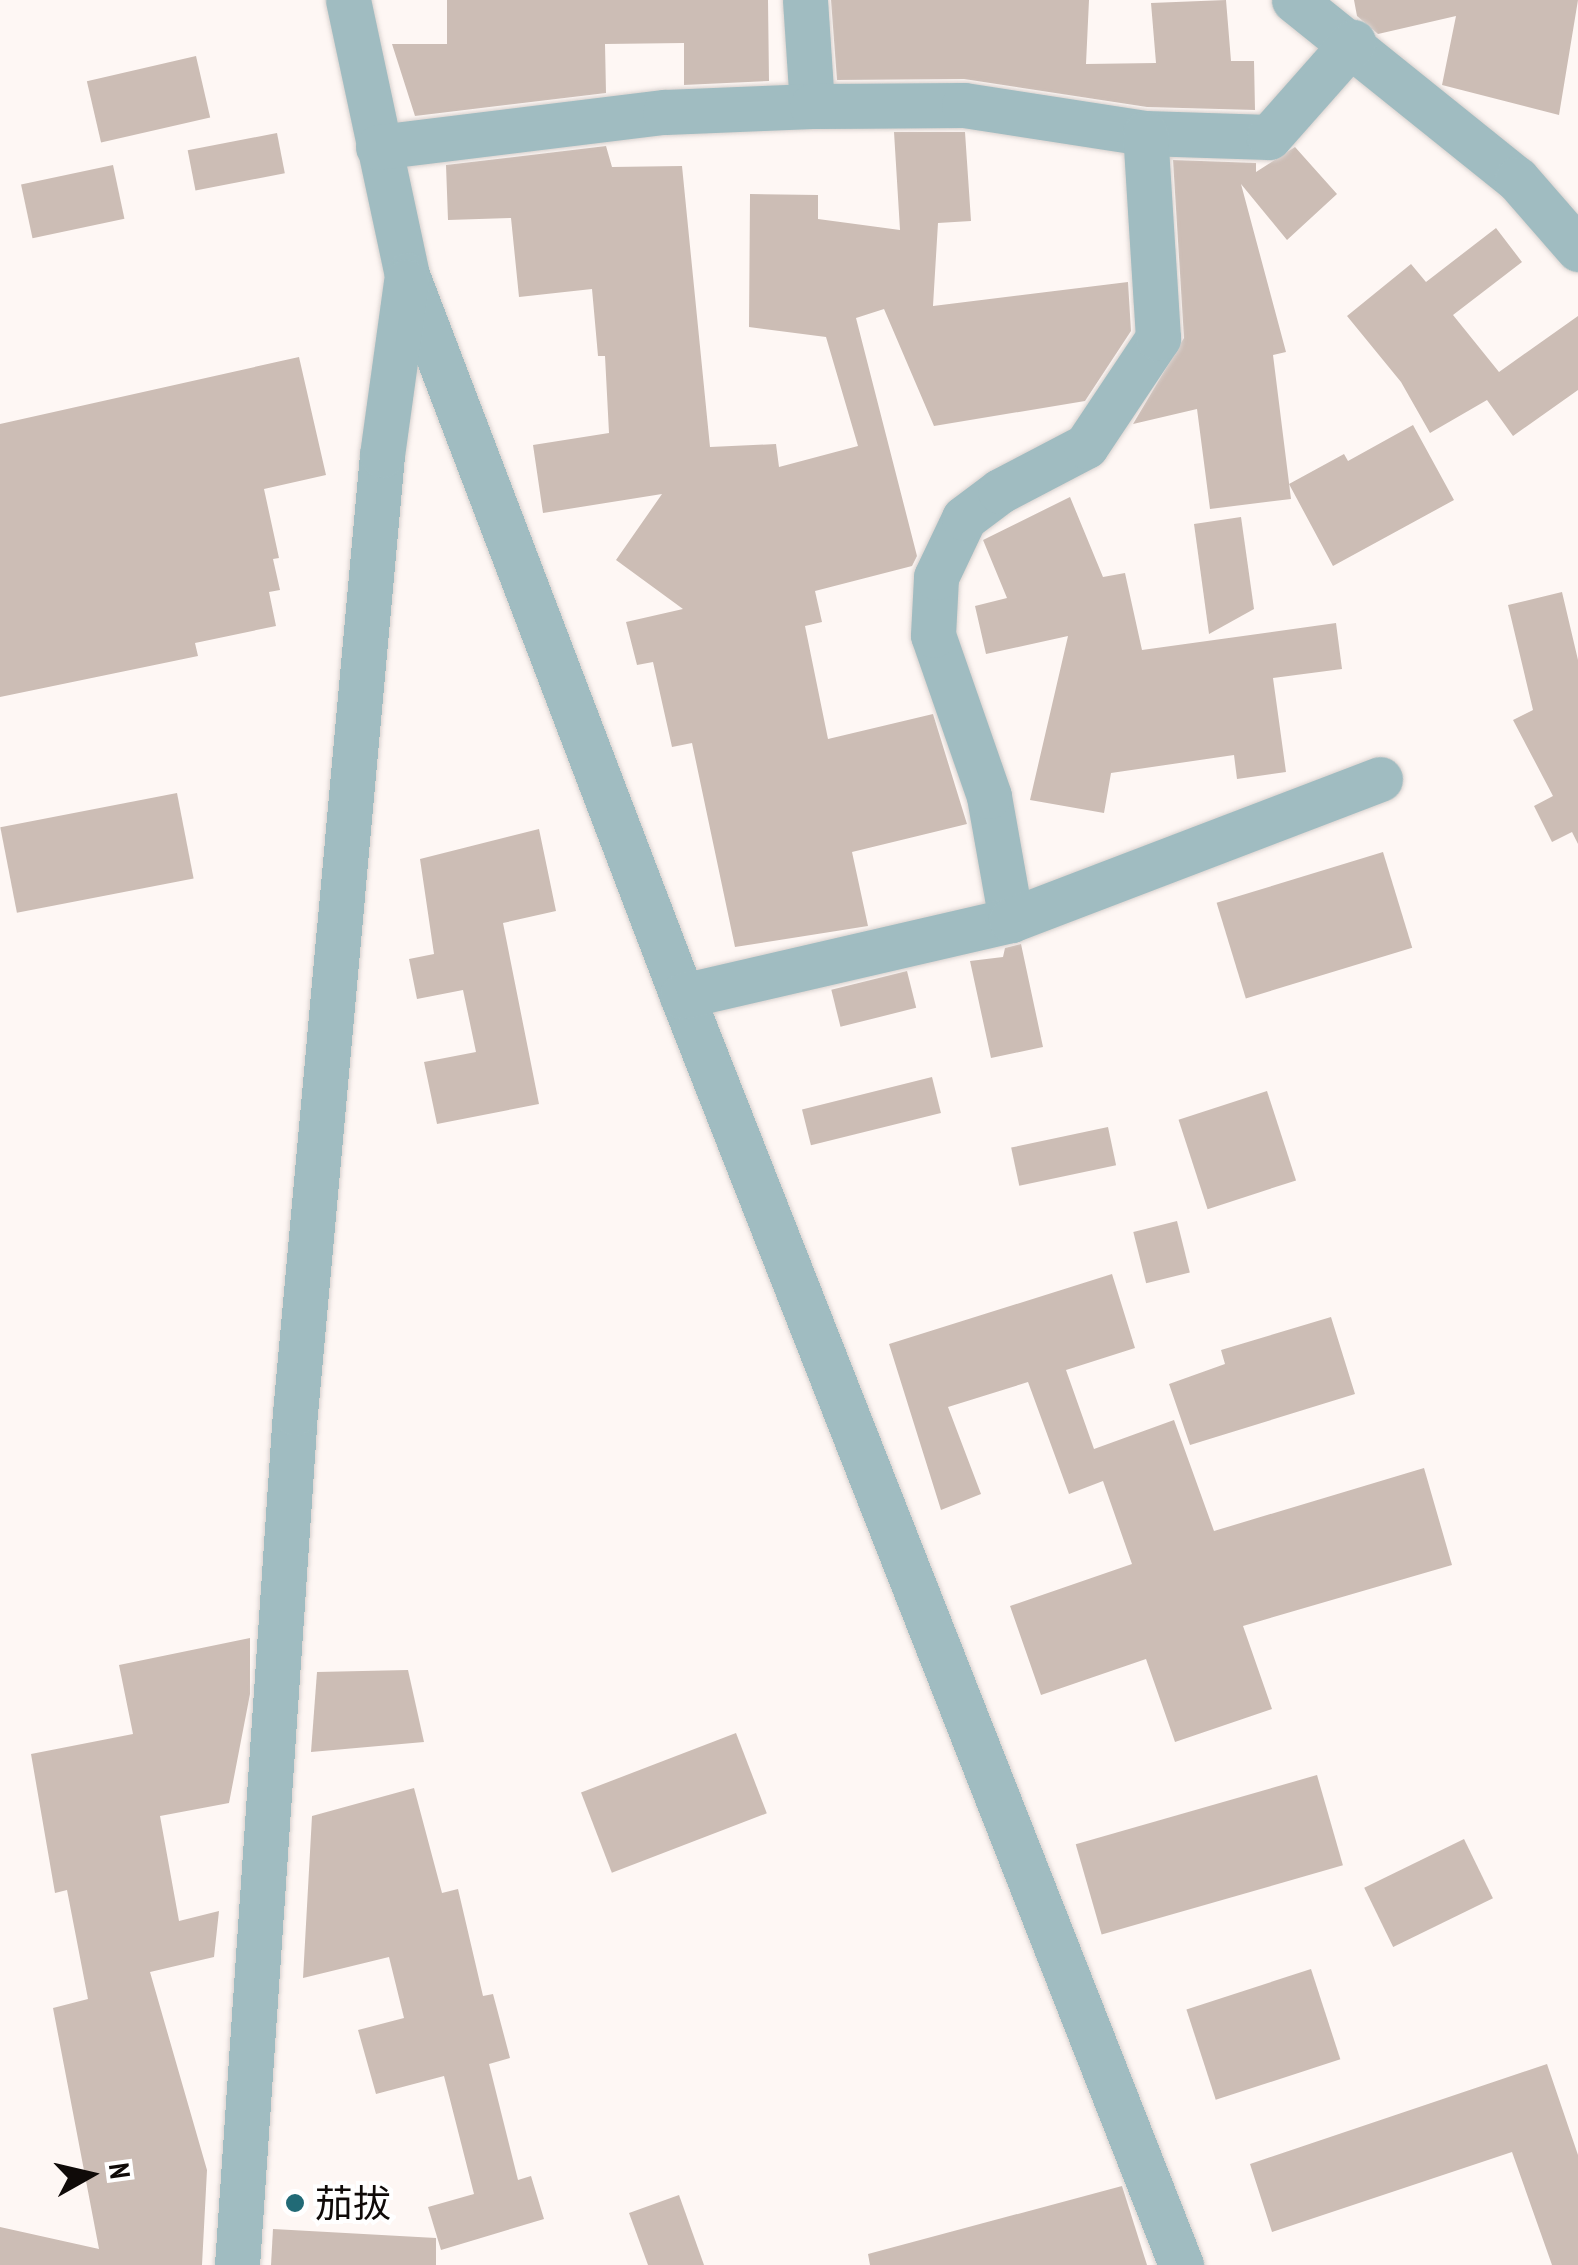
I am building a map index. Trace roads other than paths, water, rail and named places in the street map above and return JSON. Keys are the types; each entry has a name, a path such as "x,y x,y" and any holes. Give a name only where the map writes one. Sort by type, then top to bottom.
{"street":[{"path":"348,0 407,275 682,996 1182,2265"},
{"path":"805,0 812,106"},
{"path":"1294,0 1353,42 1517,179 1578,249"},
{"path":"378,147 665,112 812,106 964,105 1145,133 1269,137 1353,42"},
{"path":"1011,920 989,796 933,635 936,577 964,518 1000,491 1086,446 1158,338 1145,133"},
{"path":"237,2265 324,1074 382,455 407,275"},
{"path":"682,996 1011,920 1380,779"}],"place":[{"name":"茄拔","path":"295,2203"}]}
